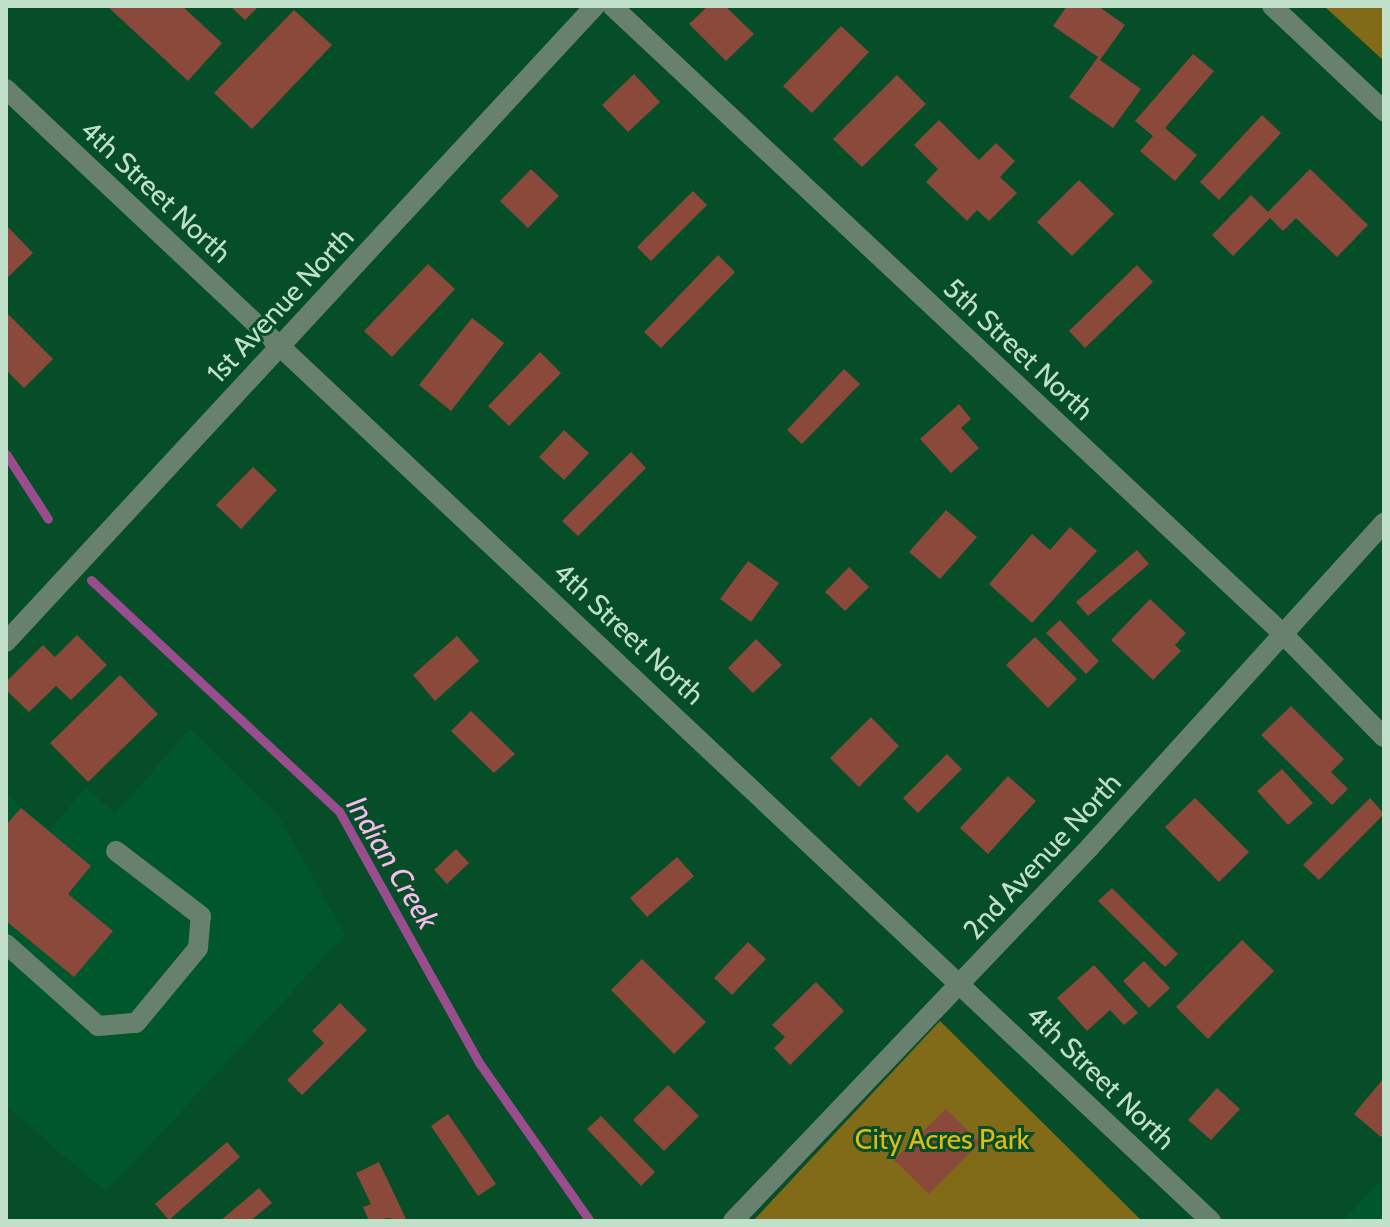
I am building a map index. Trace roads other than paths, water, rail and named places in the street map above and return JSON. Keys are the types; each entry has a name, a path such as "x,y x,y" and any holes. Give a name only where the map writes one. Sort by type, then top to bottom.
{"street":[{"name":"1st Avenue North","path":"6,642 595,6"},
{"name":"5th Street North","path":"612,6 1283,634 1384,737"},
{"path":"1272,6 1384,111"},
{"name":"4th Street North","path":"6,89 961,982 1211,1221"},
{"name":"2nd Avenue North","path":"733,1221 1090,847 1384,523"},
{"path":"6,944 98,1026 136,1023 198,948 201,916 116,851"}],"waterway":[{"name":"Indian Creek","path":"6,454 48,519"},
{"name":"Indian Creek","path":"91,580 339,811 480,1064 590,1221"}],"park label":[{"name":"City Acres Park","path":"942,1139"}]}
